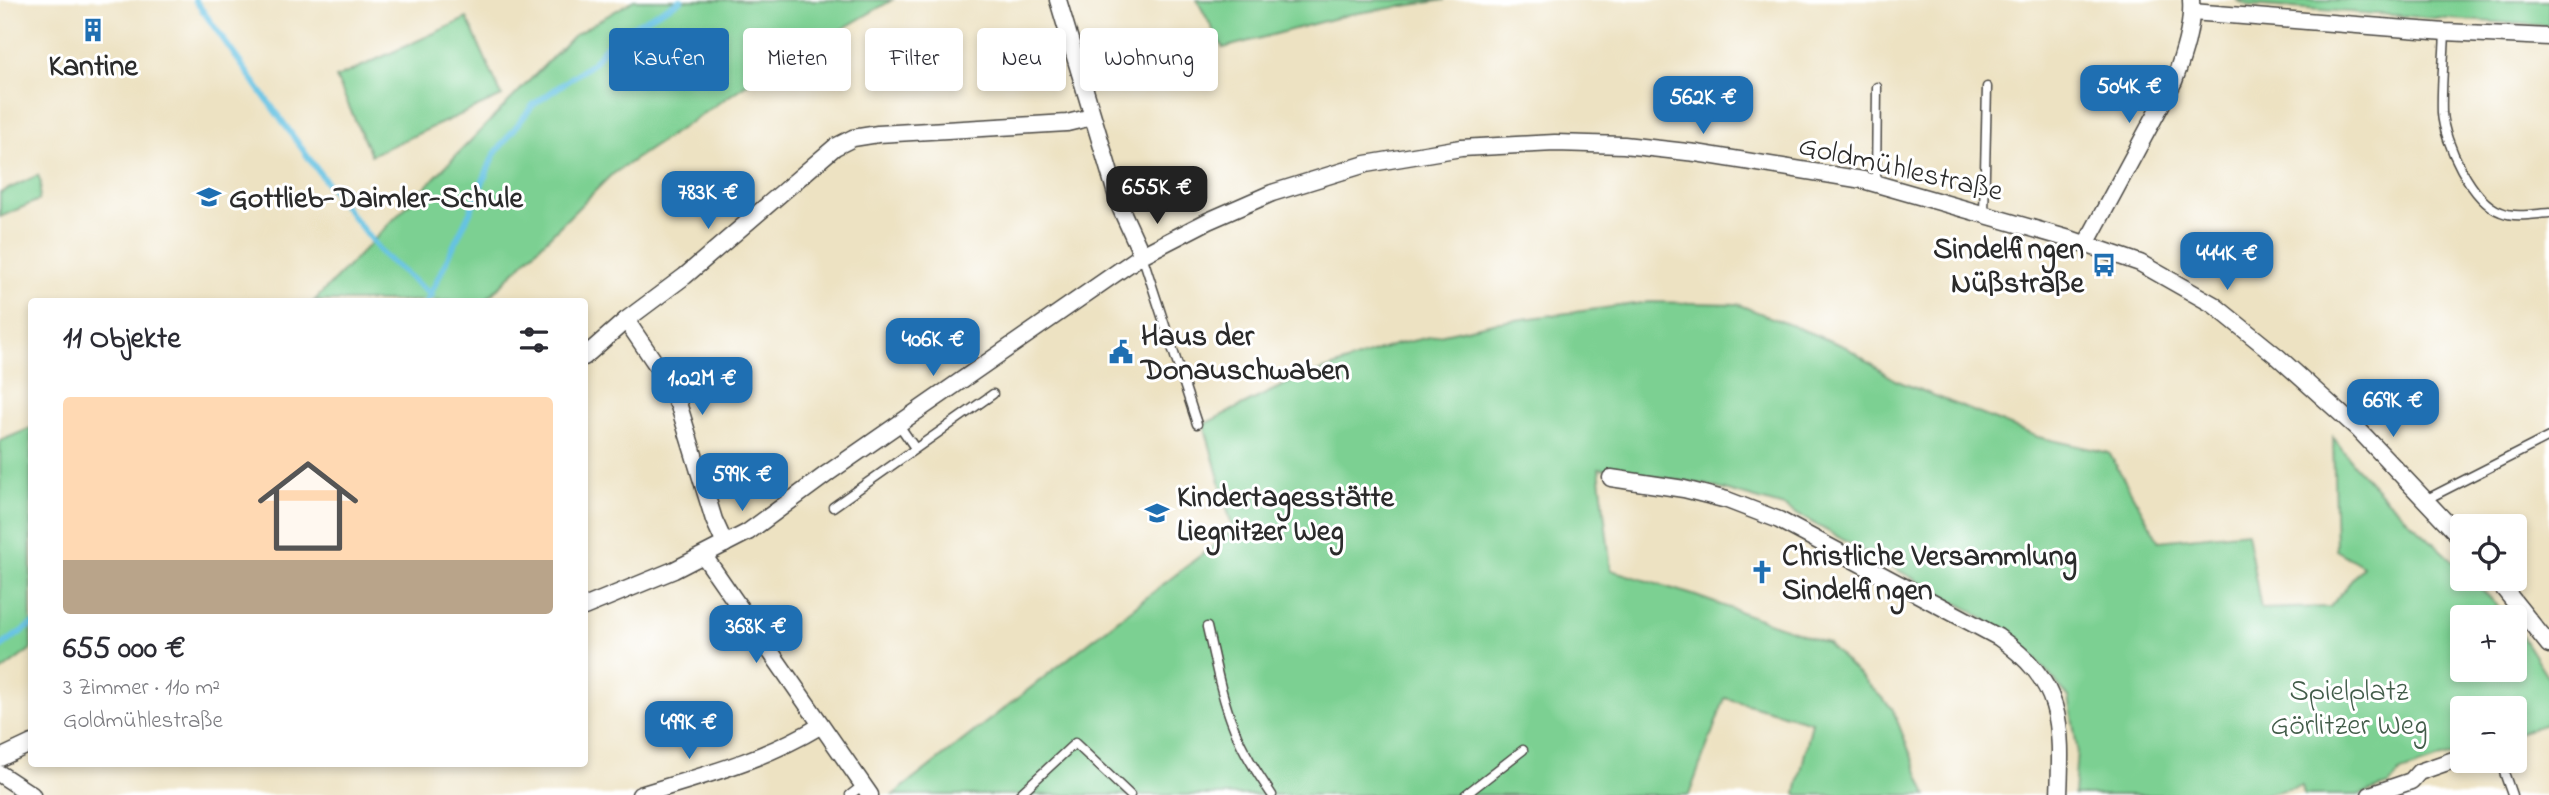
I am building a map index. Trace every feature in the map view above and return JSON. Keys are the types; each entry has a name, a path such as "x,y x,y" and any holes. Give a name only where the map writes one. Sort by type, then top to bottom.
{"street":[{"path":"1058,0 1120,207 1142,255"},
{"path":"2086,244 2174,81 2192,6 2445,32 2549,37"},
{"path":"588,353 835,147 853,138 878,134 1067,123 1092,117"},
{"name":"Goldmühlestraße","path":"588,605 704,556 748,532 1142,255 1208,221 1272,193 1366,164 1461,148 1555,143 1624,145 1696,153 1876,184 2086,244 2140,263 2214,304 2337,409 2450,525"},
{"path":"626,320 662,373 679,406 714,520 726,544"},
{"path":"1611,478 1684,489 1727,500 1779,520 1998,637 2022,653 2041,676 2058,714 2061,751 2059,795"},
{"path":"704,556 820,726 861,792"},
{"path":"2508,591 2543,626 2549,645"},
{"path":"640,795 748,762 799,739 820,726"},
{"path":"0,758 28,745"},
{"path":"2370,795 2411,782 2419,772 2450,761"},
{"path":"0,774 32,795"}],"lane":[{"path":"2445,32 2444,122 2453,151 2466,176 2477,194 2500,212 2516,215 2549,213"},
{"path":"1876,184 1877,87"},
{"path":"1984,214 1987,87"},
{"path":"1142,255 1198,424"},
{"path":"833,508 993,394"},
{"path":"899,425 915,448"},
{"path":"2427,499 2549,437"},
{"path":"1207,627 1234,729 1254,768 1272,795"},
{"path":"1019,795 1075,743 1130,795"},
{"path":"1465,795 1523,750"},
{"path":"2504,773 2512,795"}],"green space":[{"path":"634,0 892,0 844,28 743,28 743,87 610,176 488,298 317,298 573,36"},
{"path":"1197,0 1445,0 1351,14 1223,48 1218,39 1218,28 1212,28"},
{"path":"2236,0 2549,0 2549,26 2248,5"},
{"path":"467,18 502,96 371,155 336,78"},
{"path":"38,175 41,183 39,200 0,217 0,193"},
{"name":"Spielplatz Görlitzer Weg","path":"1649,302 1737,304 1846,347 1895,380 2038,437 2109,453 2159,541 2247,532 2261,609 2330,607 2363,566 2336,550 2333,437 2355,466 2387,500 2450,559 2450,591 2483,591 2497,605 2450,605 2450,682 2527,682 2527,644 2549,679 2549,723 2527,730 2527,696 2450,696 2450,755 2401,772 2389,785 2358,795 2304,795 2302,786 2261,795 2074,795 2077,748 2069,697 2022,644 1965,607 1784,507 1707,485 1599,468 1611,570 1693,595 1827,643 1892,708 1927,795 1798,795 1796,793 1812,722 1725,698 1689,795 893,795 1233,530 1204,424 1288,383 1394,345 1493,323"},
{"path":"28,429 28,651 0,672 0,441"}],"waterway":[{"path":"195,0 334,193 384,256 432,296"},
{"path":"428,298 494,155 533,105 593,63 614,37 681,0"},
{"path":"0,647 28,627"}],"place":[{"name":"Kantine","path":"93,30"},
{"name":"Gottlieb-Daimler-Schule","path":"209,197"},
{"name":"Sindelfingen Nüßstraße","path":"2104,265"},
{"name":"Haus der Donauschwaben","path":"1121,352"},
{"name":"Kindertagesstätte Liegnitzer Weg","path":"1157,513"},
{"name":"Christliche Versammlung Sindelfingen","path":"1762,572"}]}
